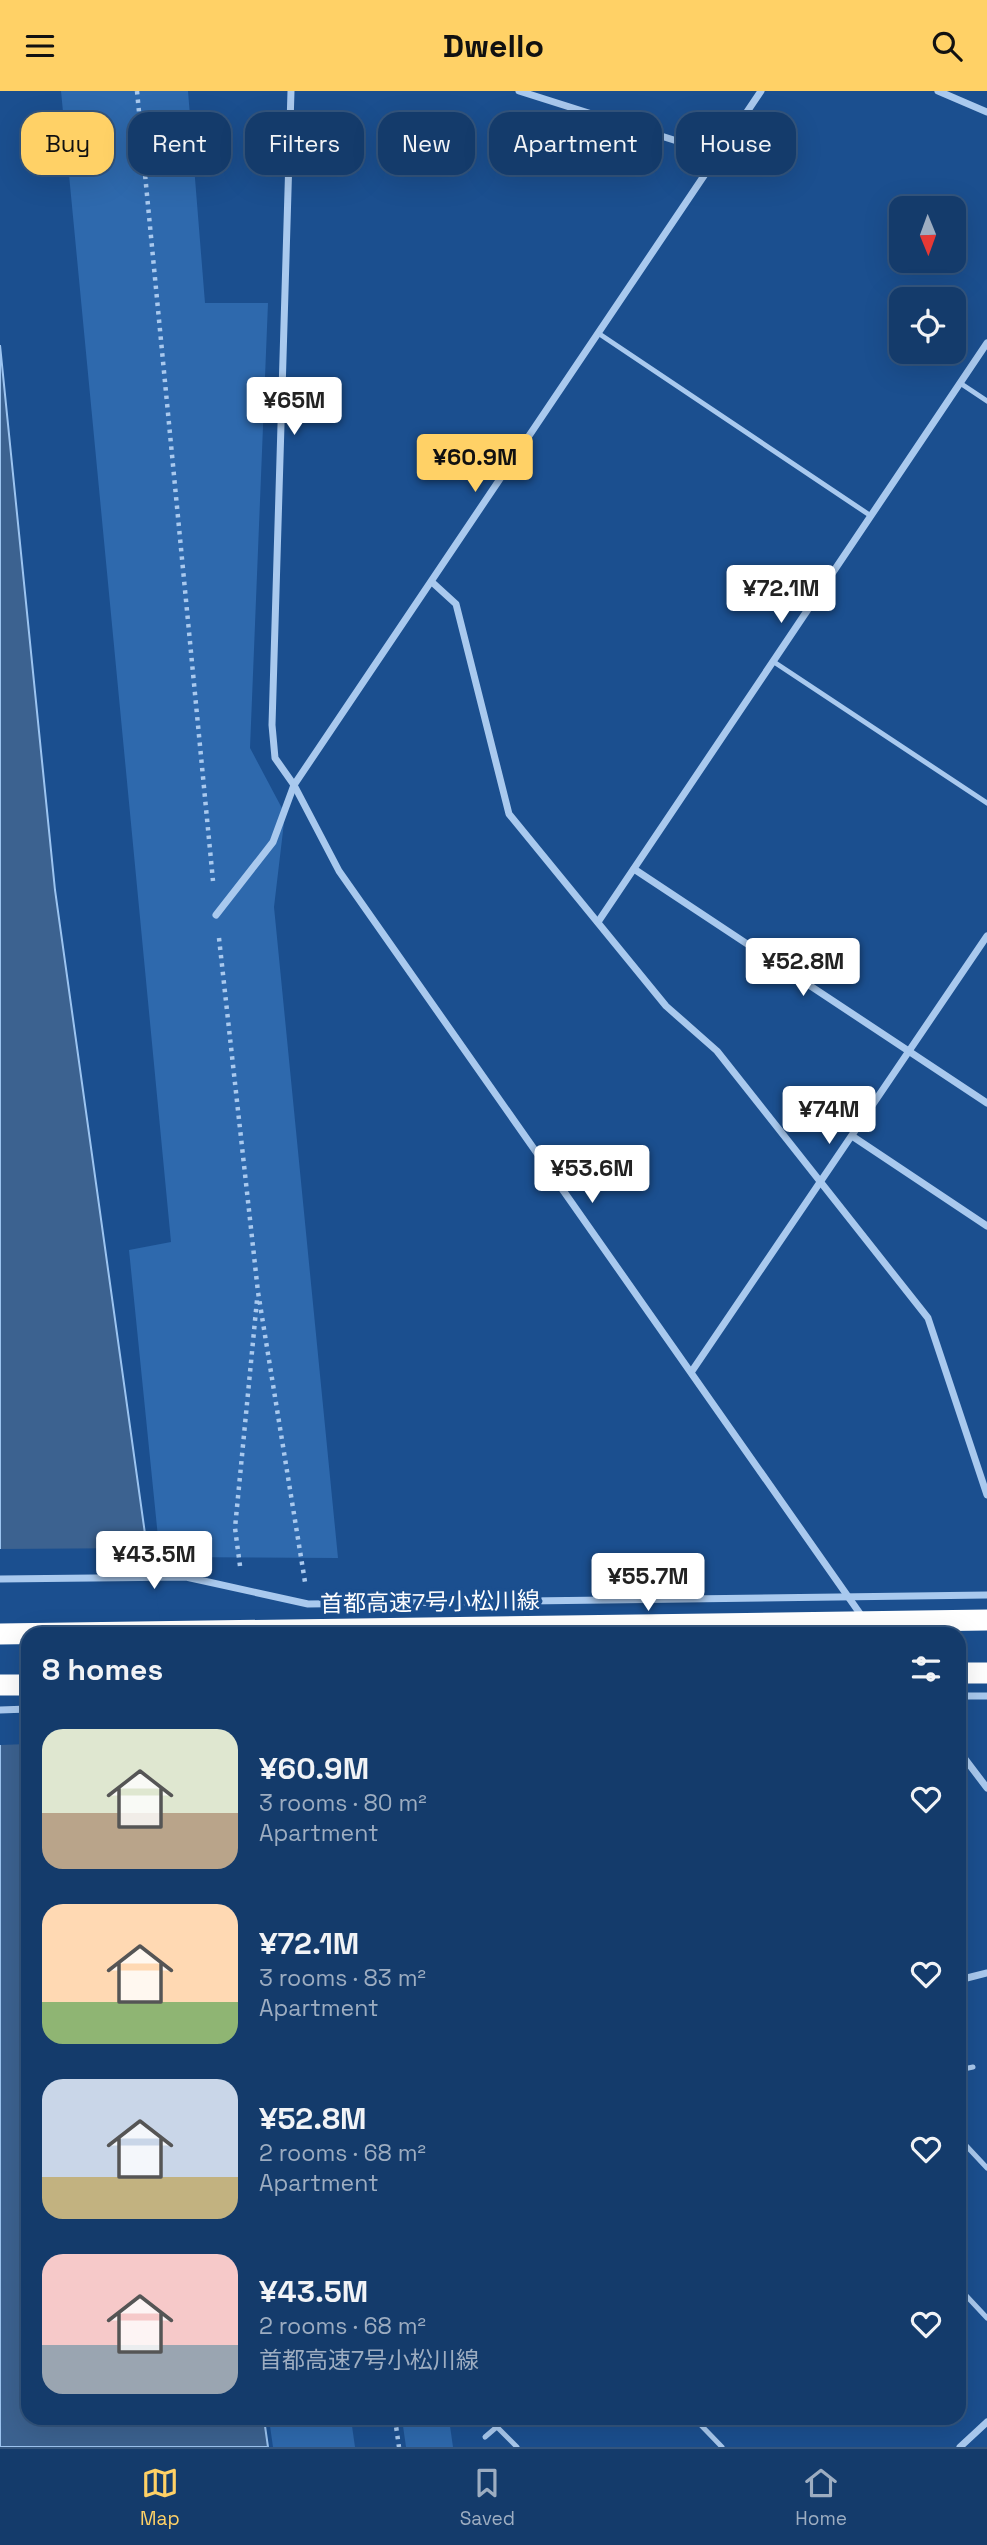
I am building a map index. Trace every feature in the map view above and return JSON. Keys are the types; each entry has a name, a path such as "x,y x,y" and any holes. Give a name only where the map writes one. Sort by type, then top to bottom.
{"highway":[{"name":"首都高速7号小松川線","path":"494,1627 987,1620"},
{"name":"首都高速7号小松川線","path":"0,1634 21,1634"},
{"path":"966,1673 987,1673"},
{"path":"0,1685 21,1685"}],"street":[{"path":"291,91 272,725 275,758 294,785 339,871 869,1627"},
{"path":"519,91 676,141"},
{"path":"747,112 761,91"},
{"path":"938,91 987,112"},
{"path":"216,915 273,842 294,785 433,583 704,175"},
{"path":"598,922 987,343"},
{"path":"433,583 456,604 509,814 666,1006 717,1051 929,1318 987,1495"},
{"path":"634,869 987,1103"},
{"path":"692,1371 987,936"},
{"path":"852,1136 987,1226"},
{"path":"0,1579 186,1577 309,1604 987,1595"},
{"path":"966,1696 987,1696"},
{"path":"0,1710 21,1709"},
{"path":"966,1760 987,1789"},
{"path":"966,1978 987,1973"},
{"path":"960,2447 987,2422"}],"lane":[{"path":"598,333 871,516"},
{"path":"960,383 987,401"},
{"path":"774,662 987,803"},
{"path":"966,2068 973,2067"},
{"path":"966,2146 987,2168"},
{"path":"966,2296 987,2318"},
{"path":"485,2437 499,2425"},
{"path":"701,2425 722,2447"},
{"path":"497,2427 517,2447"}],"path":[{"path":"137,91 216,915 258,1292 309,1604"},
{"path":"240,1568 235,1528 258,1292"},
{"path":"396,2425 398,2447"}],"shaded area":[{"path":"61,91 188,91 190,112 128,112 128,175 195,175 205,303 268,303 250,748 285,814 274,907 338,1558 160,1557 129,1250 171,1242 69,175 114,175 114,112 63,112"},
{"path":"0,345 55,890 158,1627 21,1627 21,2425 265,2425 268,2447 0,2447"},
{"path":"270,2425 352,2425 355,2447 273,2447"},
{"path":"403,2425 450,2425 453,2447 406,2447"}],"pier":[{"path":"150,1548 161,1627 21,1627 21,1744 0,1745 0,1549"}]}
